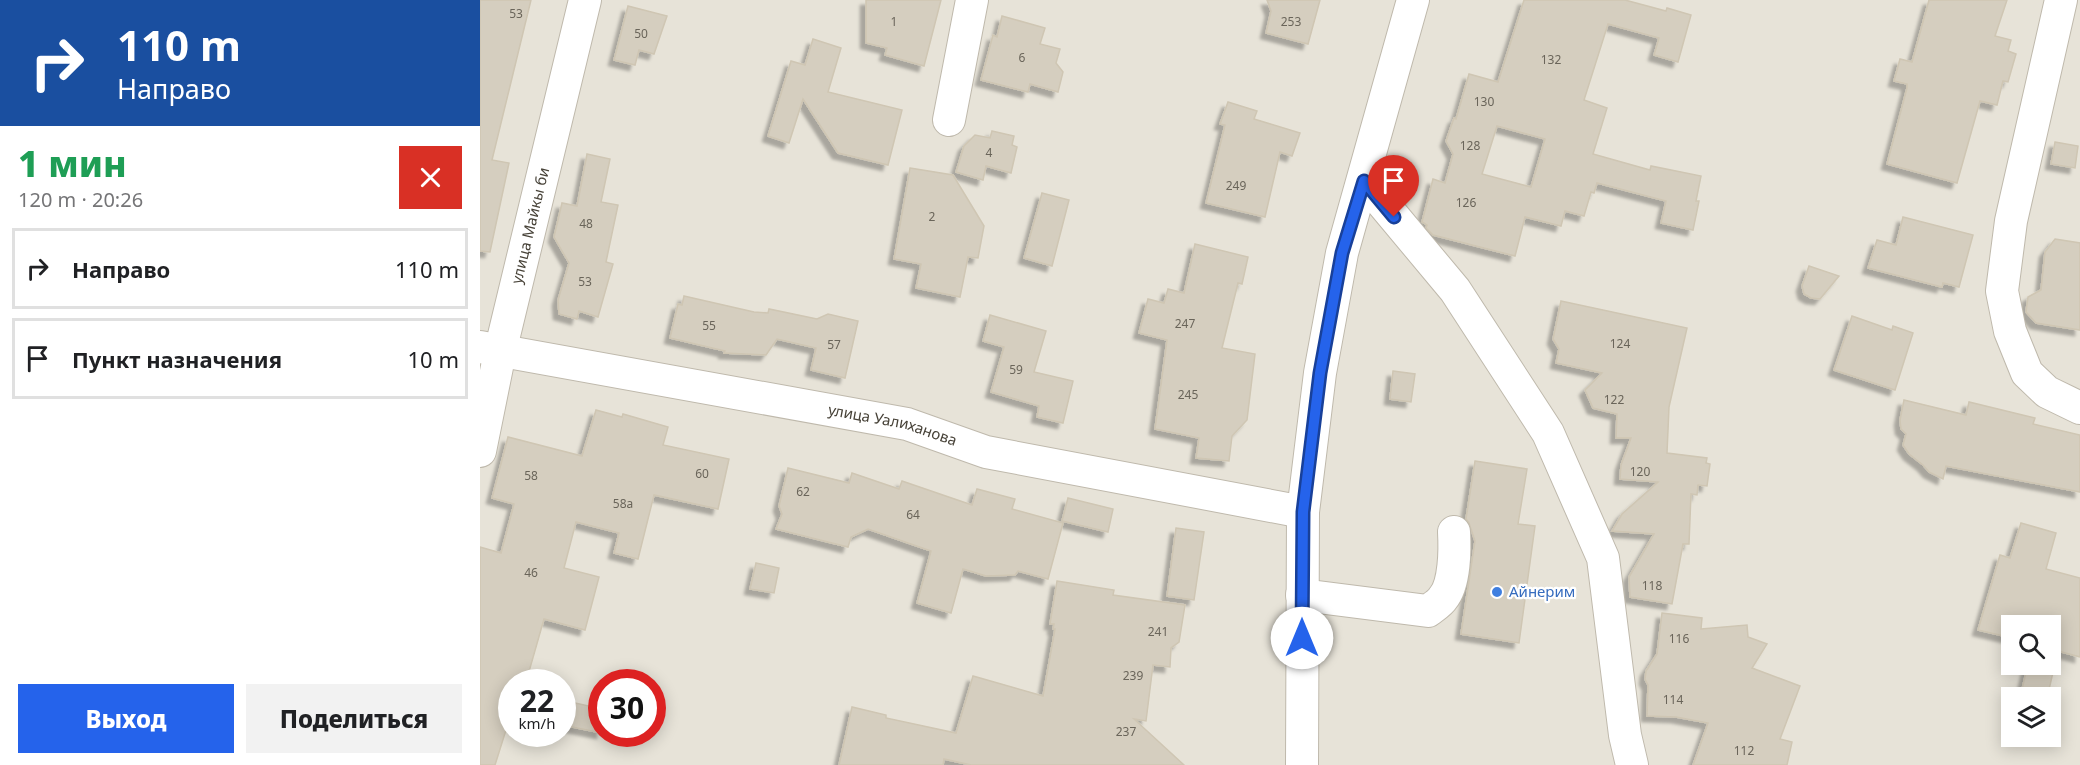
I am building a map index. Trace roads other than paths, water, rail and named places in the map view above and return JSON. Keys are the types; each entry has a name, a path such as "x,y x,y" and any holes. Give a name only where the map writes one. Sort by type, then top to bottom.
{"street":[{"name":"улица Майкы би","path":"480,451 490,350 585,0"},
{"path":"949,120 972,0"},
{"path":"1302,765 1303,512 1320,373 1342,253 1413,0"},
{"path":"2061,0 2011,221 2002,291 2010,331 2027,373 2047,392 2080,408"},
{"path":"1364,181 1455,290 1548,433 1603,558 1625,735 1632,765"},
{"name":"улица Уалиханова","path":"490,350 907,424 986,452 1303,512"},
{"path":"1302,595 1428,611 1444,598 1452,576 1454,532"}],"place":[{"name":"Айнерим","path":"1497,592"}]}
